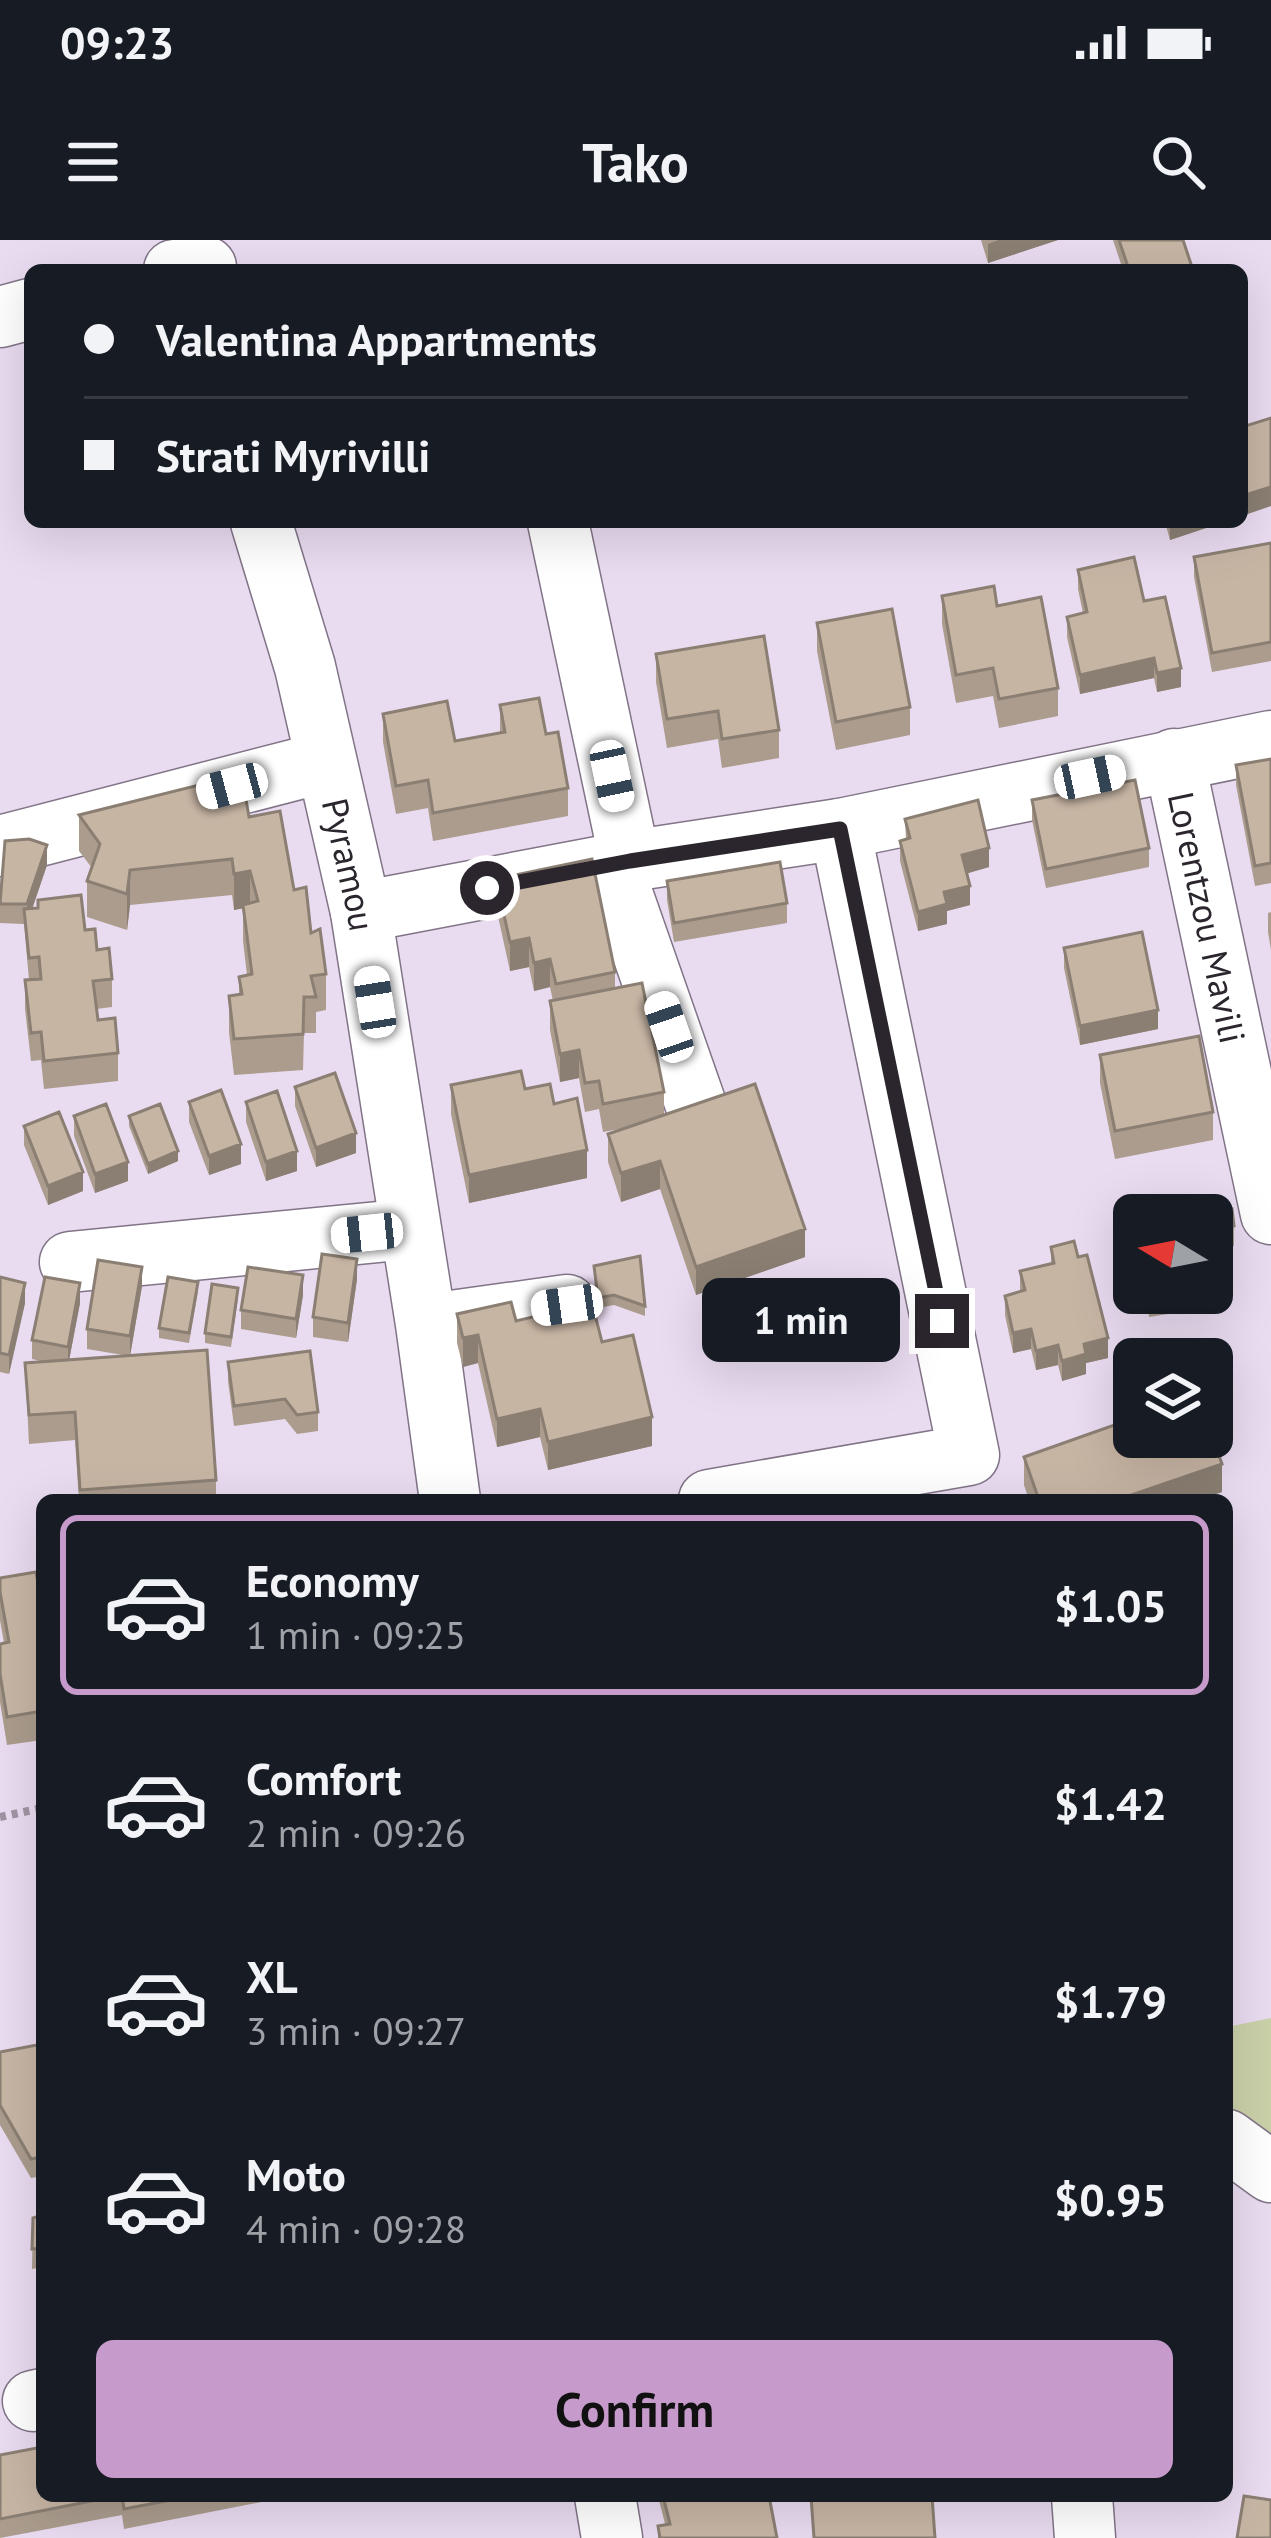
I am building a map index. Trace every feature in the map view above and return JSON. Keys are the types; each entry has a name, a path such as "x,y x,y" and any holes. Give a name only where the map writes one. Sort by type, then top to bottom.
{"street":[{"name":"Pyramou","path":"263,528 305,667 361,912 450,1494"},
{"path":"559,528 621,863 697,1108"},
{"path":"361,912 621,863 840,829 1271,741"},
{"name":"Lorentzou Mavili","path":"1174,759 1271,1214"},
{"path":"0,846 325,762"},
{"path":"782,1494 974,1478 840,829"},
{"path":"70,1262 409,1229"},
{"path":"426,1324 567,1305"},
{"path":"1233,2144 1271,2172"},
{"path":"605,2502 612,2538"},
{"path":"1082,2502 1085,2538"}],"path":[{"path":"0,1817 36,1809"}],"green space":[{"path":"1271,2018 1271,2153 1233,2125 1233,2026"}],"building":[{"path":"1119,240 1183,240 1191,264 1127,264"},
{"path":"1271,418 1271,487 1248,494 1248,425"},
{"path":"1271,543 1271,642 1212,653 1194,557"},
{"path":"1134,557 1144,601 1165,597 1181,668 1157,673 1154,658 1080,675 1067,617 1087,612 1078,570"},
{"path":"994,586 997,606 1041,597 1058,688 999,699 993,668 956,675 942,596"},
{"path":"892,609 910,707 836,722 817,623"},
{"path":"764,636 779,730 722,739 718,711 667,719 656,654"},
{"path":"539,698 546,734 558,732 568,788 433,813 428,780 396,786 383,714 447,701 455,741 505,732 500,705"},
{"path":"1271,759 1271,863 1255,866 1236,765"},
{"path":"1135,780 1149,848 1046,869 1032,800"},
{"path":"211,782 214,795 244,788 249,817 280,811 294,890 306,887 311,933 320,929 326,974 311,976 316,997 304,997 303,1034 234,1039 229,996 242,994 239,977 252,974 243,905 258,901 250,871 234,874 232,859 130,870 127,894 87,881 100,844 79,815"},
{"path":"978,800 989,848 962,855 970,886 944,892 947,904 918,912 900,841 910,838 905,819"},
{"path":"29,839 47,845 27,904 0,904 5,841"},
{"path":"592,859 615,972 556,984 550,959 534,963 529,938 510,942 496,879"},
{"path":"780,862 787,903 674,923 667,881"},
{"path":"81,895 85,930 95,929 97,950 109,948 112,979 93,981 98,1020 115,1018 118,1053 44,1061 41,1032 31,1033 25,980 41,979 39,957 29,958 24,909 38,908 38,900"},
{"path":"1142,932 1158,1010 1080,1026 1064,948"},
{"path":"642,983 664,1092 603,1104 599,1081 585,1083 579,1050 560,1054 550,1001"},
{"path":"1199,1036 1213,1112 1115,1131 1100,1055"},
{"path":"521,1071 525,1089 550,1084 554,1104 577,1098 587,1150 469,1175 451,1085"},
{"path":"335,1073 356,1133 316,1148 295,1087"},
{"path":"755,1084 805,1229 696,1267 660,1161 621,1173 608,1134"},
{"path":"221,1090 241,1144 209,1156 189,1102"},
{"path":"277,1091 297,1151 266,1162 246,1102"},
{"path":"106,1104 128,1162 95,1174 74,1116"},
{"path":"160,1104 178,1151 148,1164 129,1116"},
{"path":"59,1112 83,1172 48,1186 24,1126"},
{"path":"1074,1241 1078,1257 1087,1255 1108,1338 1084,1344 1086,1354 1062,1361 1058,1345 1036,1351 1031,1329 1013,1333 1005,1296 1025,1290 1020,1271 1054,1263 1051,1247"},
{"path":"322,1254 357,1259 348,1323 313,1317"},
{"path":"640,1256 645,1306 614,1295 598,1298 594,1266"},
{"path":"98,1260 142,1267 130,1336 87,1329"},
{"path":"248,1267 303,1275 296,1319 241,1310"},
{"path":"0,1277 25,1283 9,1355 0,1353"},
{"path":"45,1277 80,1283 68,1347 32,1340"},
{"path":"168,1277 198,1282 189,1333 159,1328"},
{"path":"212,1284 238,1288 231,1337 205,1333"},
{"path":"511,1302 516,1321 592,1303 602,1342 633,1335 652,1417 548,1442 540,1409 497,1419 478,1335 463,1338 457,1314"},
{"path":"207,1350 216,1480 80,1490 75,1412 29,1415 25,1363"},
{"path":"310,1351 318,1412 297,1415 285,1399 234,1406 228,1362"},
{"path":"1113,1425 1113,1458 1220,1458 1222,1464 1134,1494 1037,1494 1024,1457"},
{"path":"36,1572 36,1712 7,1717 0,1644 9,1642 0,1578"},
{"path":"36,2045 36,2158 31,2159 0,2105 0,2052"},
{"path":"33,2218 36,2249 32,2249"},
{"path":"36,2448 36,2502 86,2502 0,2519 0,2455"},
{"path":"1244,2496 1271,2500 1271,2538 1237,2538"},
{"path":"123,2502 161,2502 124,2509"},
{"path":"664,2502 770,2502 777,2538 660,2538 658,2526 670,2524"},
{"path":"811,2502 932,2502 935,2538 814,2538"}],"route":[{"path":"487,888 840,829 942,1321"}]}
